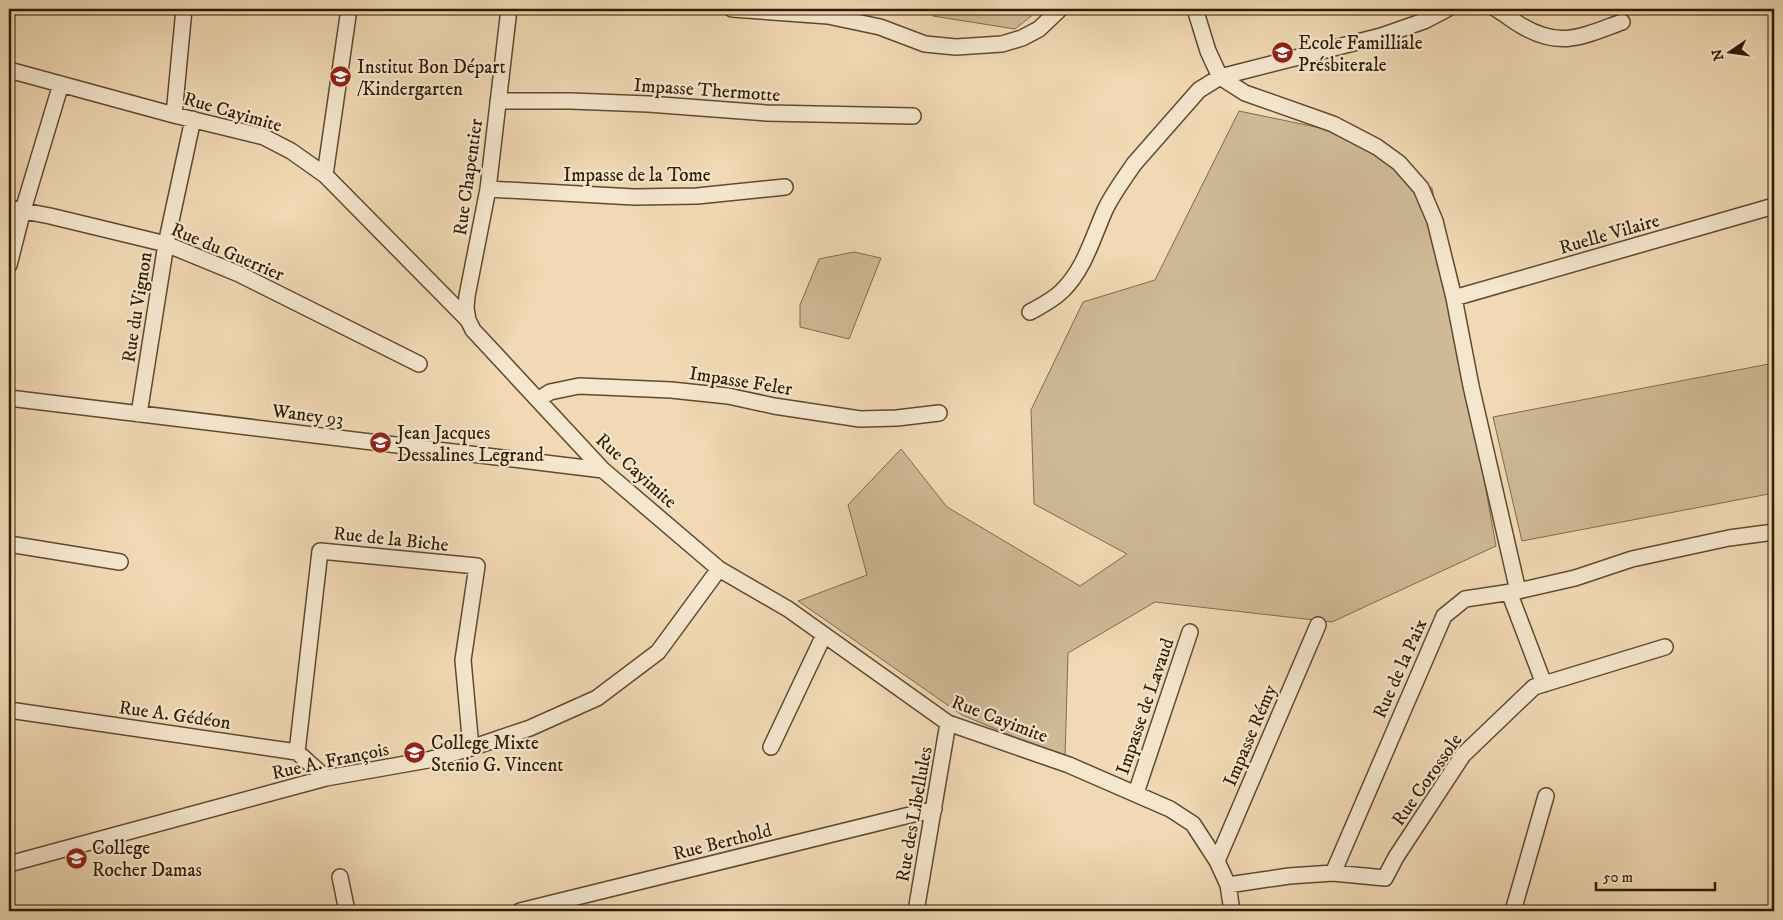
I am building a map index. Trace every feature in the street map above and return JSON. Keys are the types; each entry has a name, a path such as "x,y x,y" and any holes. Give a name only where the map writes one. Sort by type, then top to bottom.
{"street":[{"path":"174,115 184,9"},
{"path":"325,174 349,9"},
{"name":"Rue Chapentier","path":"468,320 467,296 488,189 509,9"},
{"path":"732,9 828,16 855,15 880,27 925,44 956,46 1002,44 1022,38 1039,29 1060,9"},
{"path":"1195,9 1208,51 1220,77 1245,93 1333,124 1377,147 1399,163 1421,188 1435,221 1454,298 1513,592 1544,684"},
{"path":"1030,312 1051,300 1071,282 1106,208 1130,170 1199,90 1220,77 1381,36 1424,21 1447,9"},
{"path":"1496,9 1521,26 1551,39 1567,40 1622,22"},
{"name":"Rue Cayimite","path":"9,70 193,120 264,137 291,150 325,174 468,320 473,330 603,470 719,569 788,609 948,723 1069,764 1170,809 1193,824 1217,861 1228,885 1232,911"},
{"path":"9,265 16,209 61,84"},
{"name":"Impasse Thermotte","path":"498,100 638,104 766,114 913,116"},
{"name":"Rue du Vignon","path":"140,414 166,244 193,120"},
{"name":"Impasse de la Tome","path":"488,189 634,197 697,196 785,187"},
{"name":"Ruelle Vilaire","path":"1454,298 1774,206"},
{"name":"Rue du Guerrier","path":"16,209 166,244 239,274 419,364"},
{"name":"Impasse Feler","path":"538,399 550,392 579,386 671,390 728,396 774,406 860,419 898,418 938,413"},
{"name":"Waney 93","path":"9,398 603,470"},
{"name":"Rue de la Paix","path":"1333,874 1444,616 1465,599 1513,592 1575,578 1632,559 1729,538 1774,532"},
{"path":"9,544 120,562"},
{"name":"Rue de la Biche","path":"297,752 320,551 477,566 463,660 471,748"},
{"name":"Rue A. François","path":"9,864 326,778 428,760 530,728 597,698 658,652 719,569"},
{"name":"Impasse Rémy","path":"1217,861 1318,625"},
{"name":"Impasse de Lavaud","path":"1136,793 1190,632"},
{"path":"772,747 824,635"},
{"name":"Rue Corossole","path":"1333,874 1385,878 1396,857 1463,755 1534,687 1665,647"},
{"name":"Rue A. Gédéon","path":"9,710 297,752"},
{"name":"Rue des Libellules","path":"916,911 948,723"},
{"path":"297,752 326,778"},
{"path":"1513,911 1546,796"},
{"name":"Rue Berthold","path":"520,911 934,809"},
{"path":"1228,885 1289,876 1333,874"},
{"path":"340,877 346,911"}],"shaded area":[{"path":"943,9 1040,9 1015,29 933,16"},
{"path":"1239,111 1340,132 1432,188 1496,546 1332,622 1155,602 1068,653 1065,758 962,715 798,601 867,575 848,505 901,449 947,507 1080,586 1127,554 1034,504 1031,410 1083,302 1155,280"},
{"path":"854,252 881,258 849,339 800,327 800,305 819,259"},
{"path":"1769,364 1774,365 1774,493 1522,541 1493,417"}],"place":[{"name":"Ecole Familliale Présbiterale","path":"1282,53"},
{"name":"Institut Bon Départ /Kindergarten","path":"341,77"},
{"name":"Jean Jacques Dessalines Legrand","path":"381,443"},
{"name":"College Mixte Stenio G. Vincent","path":"415,753"},
{"name":"College Rocher Damas","path":"76,858"}]}
